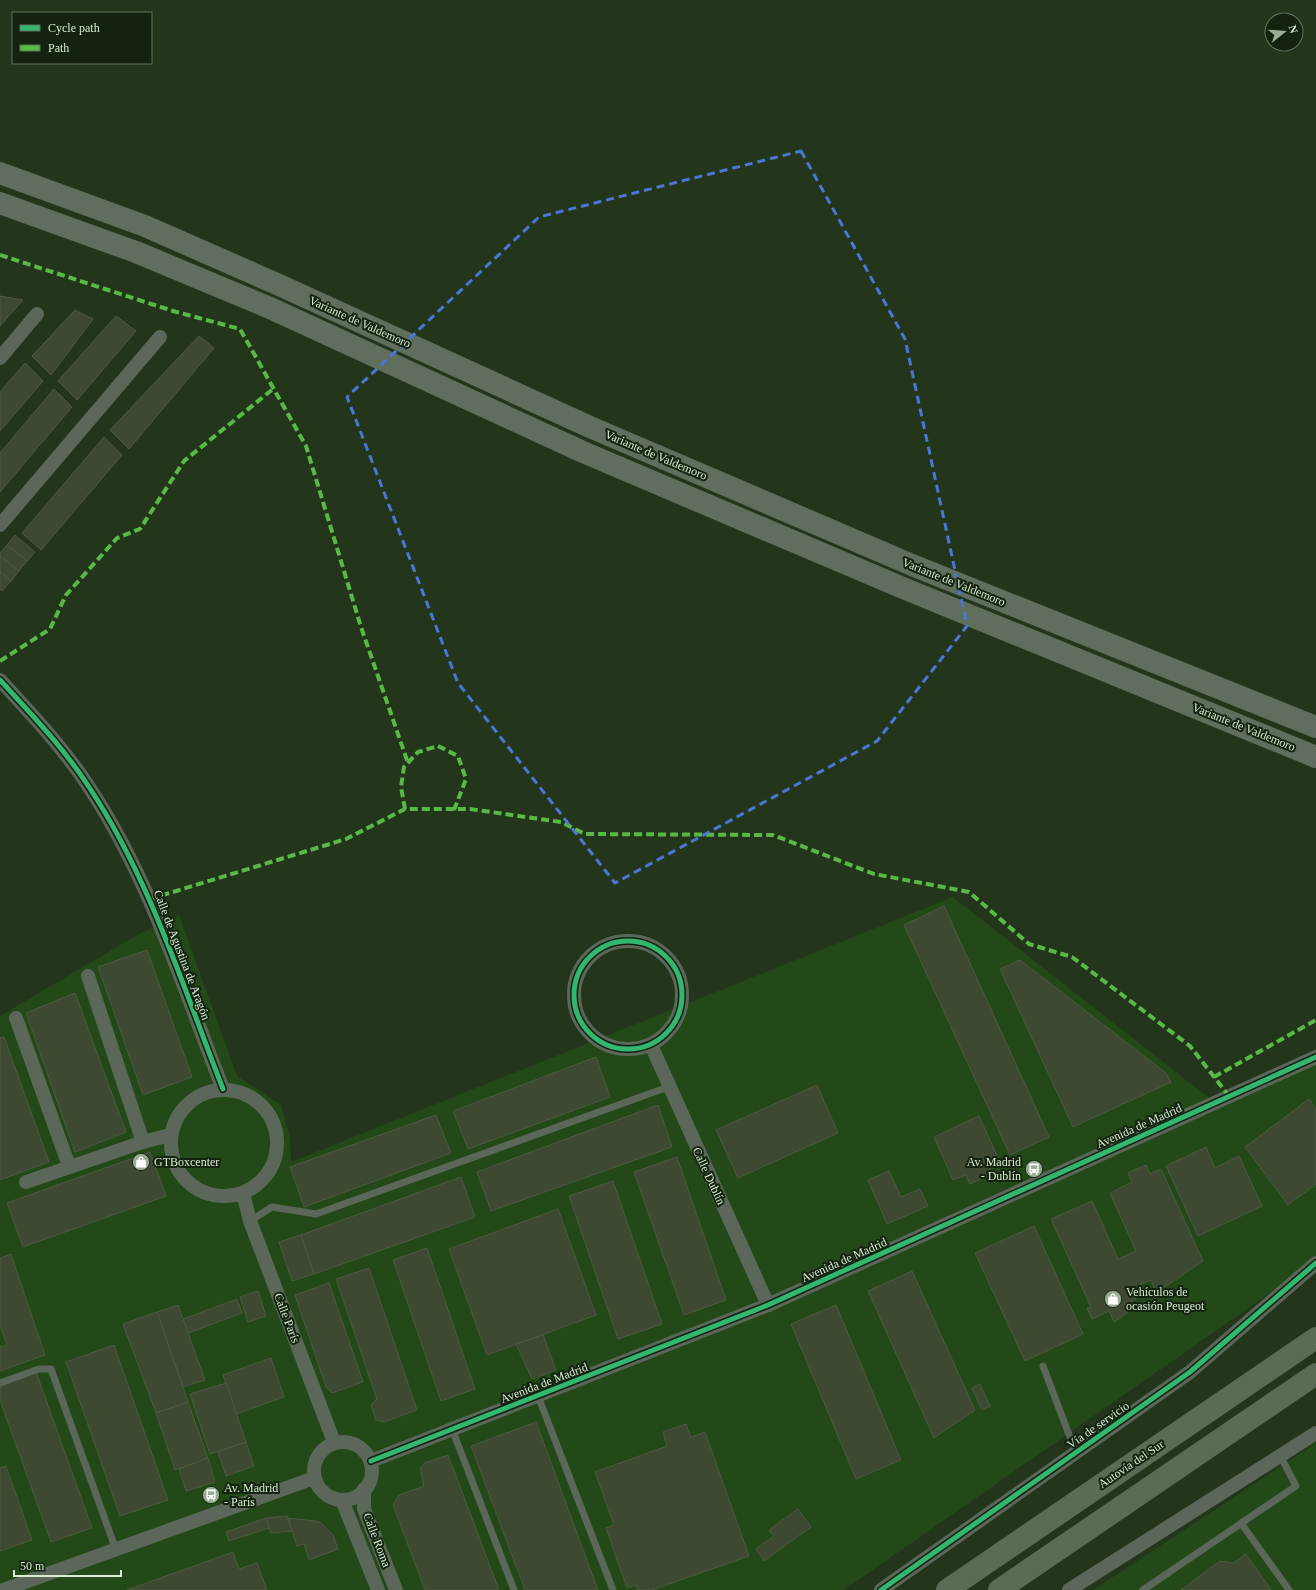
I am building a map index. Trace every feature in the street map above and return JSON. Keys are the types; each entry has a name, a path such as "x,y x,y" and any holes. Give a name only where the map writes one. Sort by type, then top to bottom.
{"highway":[{"name":"Autovía del Sur","path":"946,1590 1316,1338"},
{"path":"999,1590 1316,1374"}],"main road":[{"name":"Variante de Valdemoro","path":"0,173 145,226 277,284 590,427 912,565 1316,727"},
{"name":"Variante de Valdemoro","path":"0,203 136,252 256,302 583,452 903,588 1316,757"}],"street":[{"path":"0,358 37,314"},
{"path":"0,525 160,338"},
{"name":"Calle de Agustina de Aragón","path":"0,680 54,739 89,787 119,838 154,909 223,1089"},
{"path":"629,940 652,946 671,962 682,984 681,1009 670,1031 651,1046 627,1050 603,1045 584,1029 574,1007 574,982 585,960 605,945 629,940"},
{"path":"88,976 143,1142"},
{"path":"16,1018 69,1166"},
{"name":"Calle Dublín","path":"651,1046 668,1087 768,1306"},
{"name":"Avenida de Madrid","path":"371,1461 768,1306 1316,1057"},
{"path":"223,1089 240,1091 254,1099 262,1106 266,1110 274,1125 277,1141 276,1158 269,1173 258,1185 243,1193 228,1197 212,1196 197,1190 184,1180 176,1167 171,1151 170,1135 174,1121 183,1108 194,1098 208,1091 223,1089"},
{"path":"26,1182 69,1166 143,1142 170,1135"},
{"name":"Calle París","path":"243,1193 250,1221 334,1442"},
{"name":"Vía de servicio","path":"882,1590 1190,1372 1316,1263"},
{"path":"1069,1590 1316,1433"},
{"path":"346,1441 356,1444 366,1452 371,1461 371,1477 368,1486 358,1496 342,1500 334,1499 325,1494 319,1488 314,1478 313,1472 315,1462 321,1450 334,1442 346,1441"},
{"path":"3,1590 314,1478"},
{"name":"Calle Roma","path":"364,1489 364,1509 396,1590"},
{"name":"Calle Roma","path":"342,1500 378,1590"}],"lane":[{"path":"250,1221 272,1208 316,1214 668,1087"},
{"path":"1043,1366 1076,1453"},
{"path":"0,1383 39,1369 51,1369 116,1550"},
{"path":"538,1396 613,1590"},
{"path":"452,1430 514,1590"},
{"path":"1143,1590 1296,1486 1280,1456"},
{"path":"1241,1523 1289,1590"}],"highlighted area":[{"path":"801,151 905,339 967,626 877,741 615,883 458,683 347,397 539,217"}],"shaded area":[{"path":"953,897 1209,1098 1316,1054 1316,1261 844,1590 0,1590 0,1016 137,935 179,915 237,1076 281,1105 290,1138 291,1162"},
{"path":"1316,1443 1316,1590 1093,1590"}],"building":[{"path":"0,296 23,300 0,326"},
{"path":"75,310 93,319 51,375 32,356"},
{"path":"116,316 136,331 77,400 58,381"},
{"path":"199,336 214,348 129,449 110,430"},
{"path":"25,363 43,381 0,431 0,392"},
{"path":"54,389 72,407 0,492 0,453"},
{"path":"104,437 122,455 41,550 22,533"},
{"path":"15,535 35,552 27,561 7,545"},
{"path":"7,545 27,561 19,571 0,556 0,553"},
{"path":"0,556 19,571 11,581 0,572"},
{"path":"0,572 11,581 2,591 0,589"},
{"path":"944,906 1049,1137 1010,1155 904,925"},
{"path":"147,950 192,1077 143,1095 98,967"},
{"path":"1020,960 1166,1073 1171,1082 1073,1127 1000,969"},
{"path":"75,993 126,1132 75,1152 26,1013"},
{"path":"4,1037 49,1162 0,1180 0,1038"},
{"path":"596,1057 610,1097 468,1149 453,1111"},
{"path":"817,1085 838,1133 738,1178 716,1130"},
{"path":"1309,1099 1316,1109 1316,1184 1288,1205 1245,1147"},
{"path":"658,1105 672,1147 491,1211 477,1172"},
{"path":"436,1115 451,1153 304,1207 290,1167"},
{"path":"979,1116 999,1160 988,1165 992,1174 970,1184 966,1175 953,1180 934,1137"},
{"path":"1206,1147 1215,1168 1239,1156 1262,1206 1198,1236 1166,1166"},
{"path":"150,1152 166,1196 23,1247 7,1203"},
{"path":"677,1157 726,1300 684,1315 634,1172"},
{"path":"1146,1165 1150,1174 1161,1169 1203,1261 1156,1293 1151,1280 1141,1284 1144,1292 1135,1296 1136,1299 1124,1304 1128,1312 1114,1322 1109,1311 1092,1319 1087,1308 1091,1307 1051,1219 1092,1201 1118,1259 1136,1251 1110,1193 1132,1182 1128,1173"},
{"path":"889,1171 901,1197 920,1189 928,1206 887,1224 868,1180"},
{"path":"461,1177 475,1217 314,1274 301,1235"},
{"path":"613,1181 662,1324 618,1339 569,1196"},
{"path":"558,1209 596,1315 487,1355 449,1249"},
{"path":"1034,1226 1083,1334 1025,1361 975,1253"},
{"path":"301,1235 314,1274 292,1281 279,1242"},
{"path":"427,1248 475,1389 441,1401 393,1260"},
{"path":"11,1254 45,1355 0,1371 0,1347 7,1345 0,1325 0,1258"},
{"path":"369,1268 417,1410 384,1422 376,1420 371,1405 377,1399 336,1279"},
{"path":"912,1271 975,1410 934,1438 868,1291"},
{"path":"329,1283 363,1382 332,1393 326,1387 295,1295"},
{"path":"258,1291 266,1316 248,1322 240,1297"},
{"path":"237,1299 242,1313 188,1333 183,1319"},
{"path":"178,1305 205,1380 183,1387 157,1312"},
{"path":"836,1305 901,1460 856,1479 791,1324"},
{"path":"157,1312 188,1402 156,1413 123,1324"},
{"path":"543,1335 556,1370 532,1379 516,1344"},
{"path":"114,1345 168,1500 120,1516 66,1362"},
{"path":"271,1358 284,1397 236,1414 223,1375"},
{"path":"36,1372 92,1528 51,1542 0,1400 0,1385"},
{"path":"226,1383 246,1442 210,1454 190,1394"},
{"path":"980,1384 990,1406 982,1410 972,1388"},
{"path":"188,1402 208,1458 175,1470 156,1413"},
{"path":"536,1422 598,1590 525,1590 471,1446"},
{"path":"686,1424 691,1437 705,1432 749,1556 652,1590 638,1590 636,1585 627,1588 606,1528 614,1525 595,1472 667,1446 663,1432"},
{"path":"246,1442 254,1466 226,1476 218,1452"},
{"path":"448,1455 499,1590 425,1590 393,1505 399,1495 424,1486 420,1469 425,1463"},
{"path":"208,1458 215,1482 186,1491 179,1469"},
{"path":"6,1466 32,1540 0,1551 0,1468"},
{"path":"798,1509 811,1527 764,1561 756,1549 774,1536 769,1530"},
{"path":"287,1516 292,1531 271,1533 266,1518"},
{"path":"266,1518 269,1528 229,1541 226,1532"},
{"path":"288,1518 316,1521 321,1523 333,1535 338,1549 309,1560 304,1544 297,1546"},
{"path":"233,1552 239,1569 257,1563 267,1590 127,1590"},
{"path":"1246,1554 1271,1590 1181,1590 1220,1561 1233,1563"}],"marked path":[{"path":"0,255 173,311 240,329 306,446 361,627 408,763"},
{"path":"0,661 50,629 66,595 117,538 140,529 184,461 273,389"},
{"path":"405,809 401,787 404,767 418,752 438,746 458,756 466,779 454,810"},
{"path":"150,899 346,839 405,809 470,809 561,822 585,834 773,835 874,874 969,892 1029,944 1072,957 1190,1046 1229,1096"},
{"path":"1214,1077 1316,1020"}],"cycle path":[{"path":"0,680 69,758 111,822 148,896 164,934 223,1089"},
{"path":"628,941 649,945 666,957 678,974 682,995 678,1016 666,1033 649,1045 628,1049 607,1045 590,1033 578,1016 574,995 578,974 590,957 607,945 628,941"},
{"path":"371,1461 768,1305 1316,1057"},
{"path":"881,1590 1190,1372 1316,1263"}],"place":[{"name":"GTBoxcenter","path":"141,1162"},
{"name":"Av. Madrid - Dublín","path":"1034,1169"},
{"name":"Vehículos de ocasión Peugeot","path":"1113,1299"},
{"name":"Av. Madrid - París","path":"211,1495"}]}
